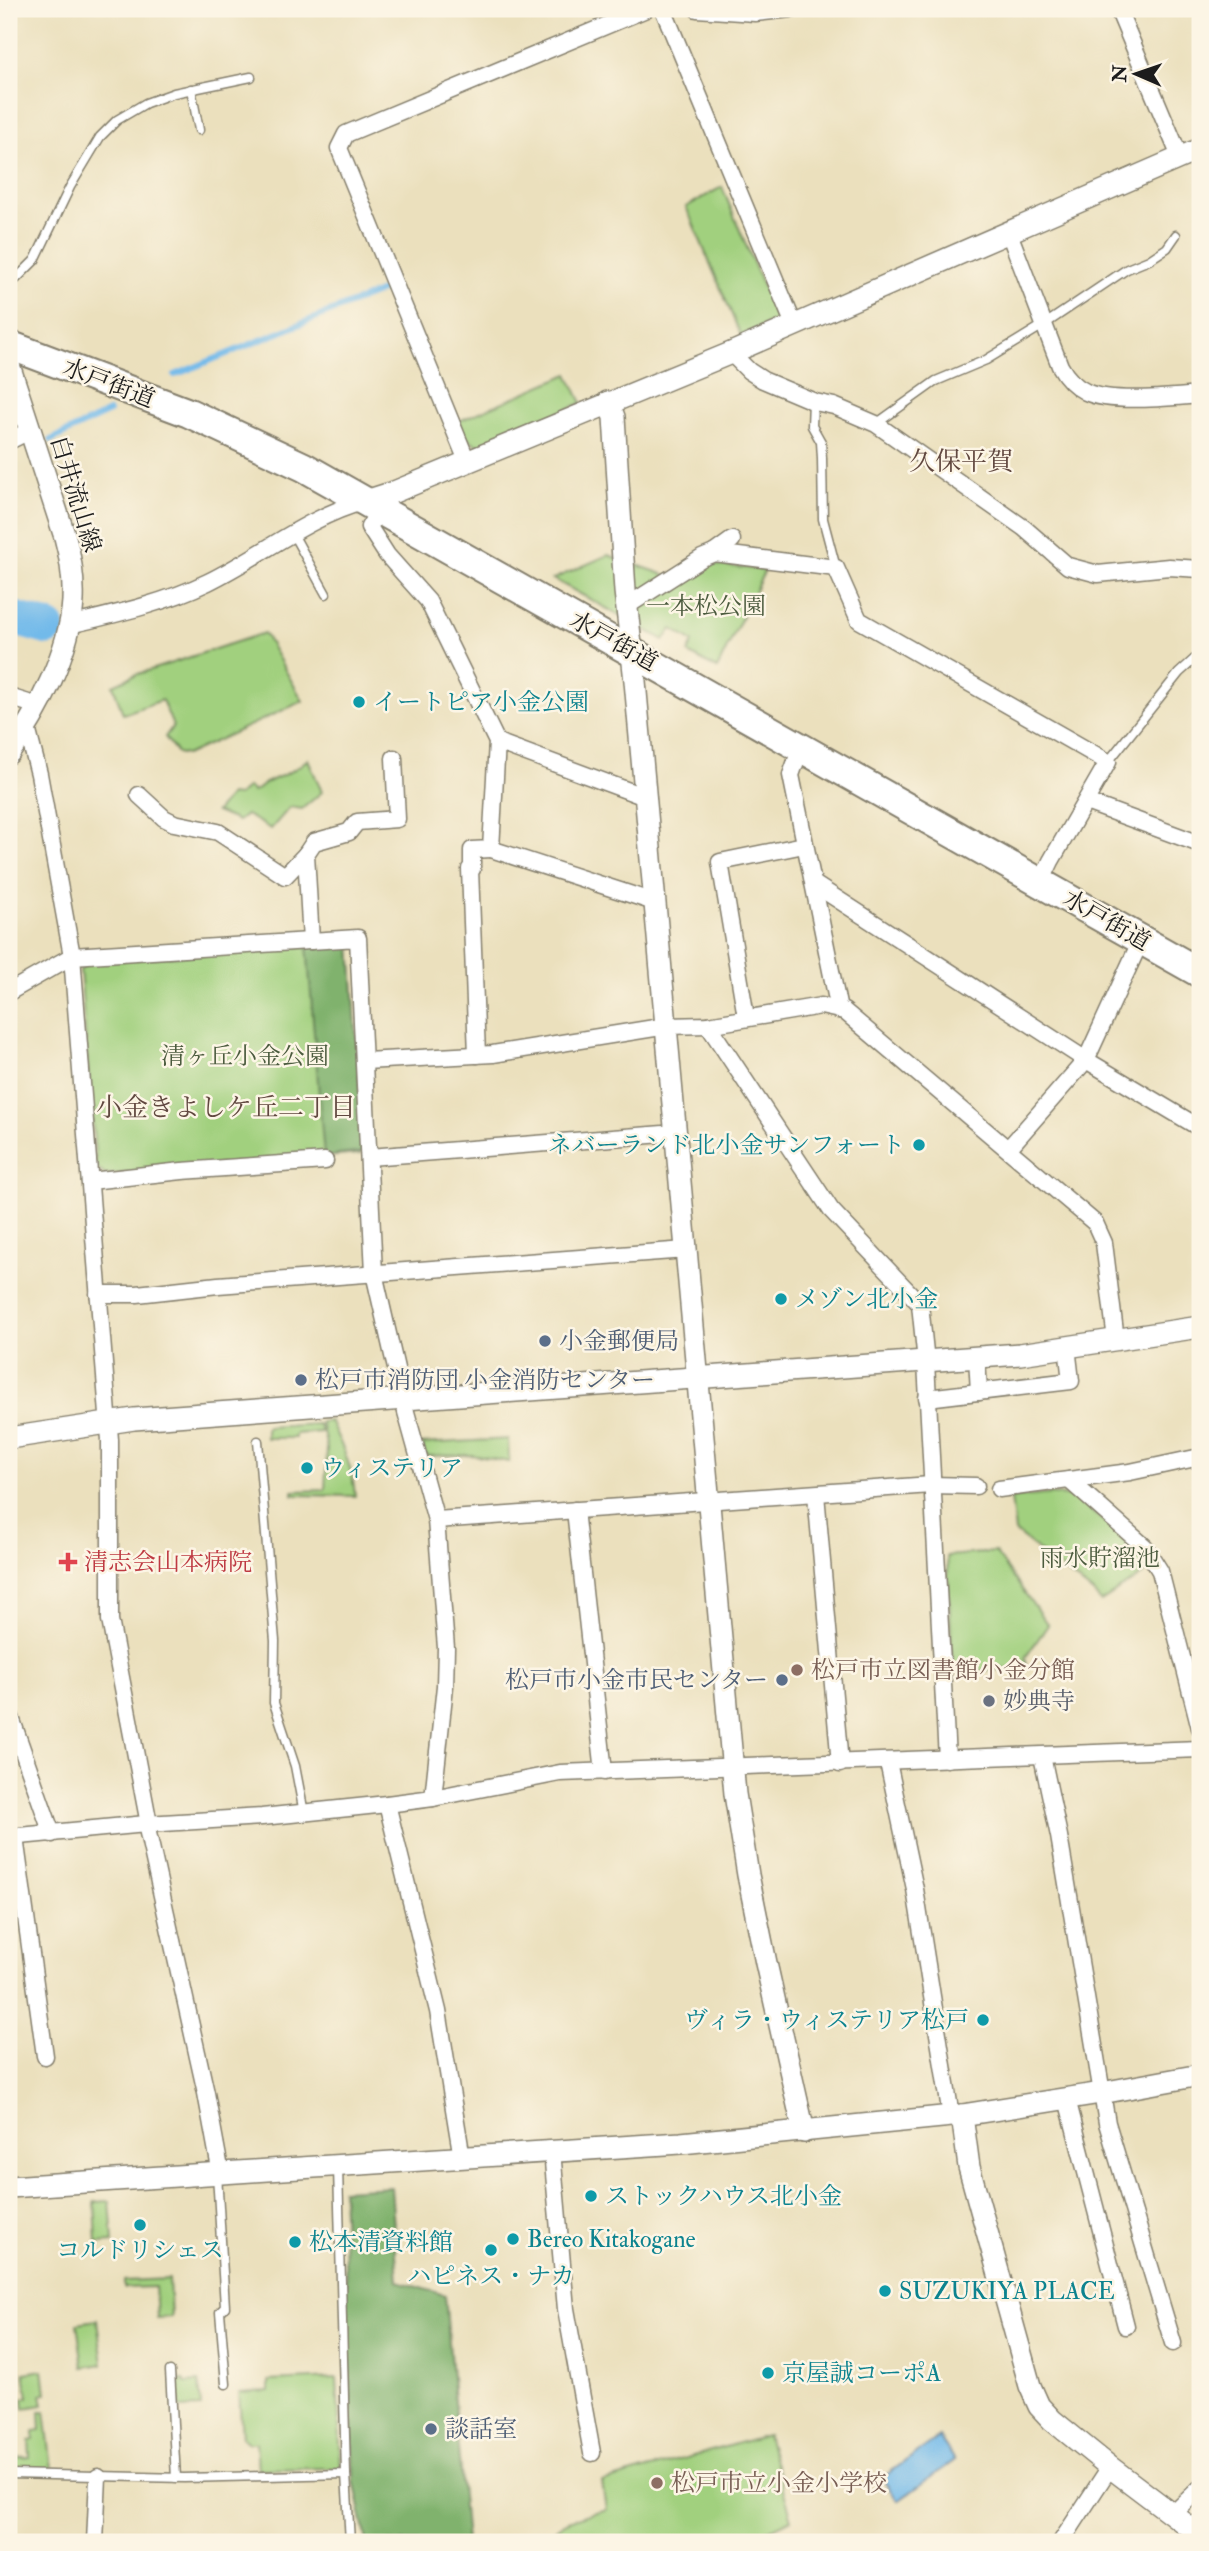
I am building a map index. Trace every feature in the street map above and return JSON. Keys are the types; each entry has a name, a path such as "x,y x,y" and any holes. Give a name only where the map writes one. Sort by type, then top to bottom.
{"highway":[{"name":"水戸街道","path":"9,345 188,413 304,467 1200,973"}],"street":[{"path":"467,461 339,148 346,134 646,9"},
{"path":"663,9 794,325"},
{"path":"697,9 755,13 791,9"},
{"path":"1118,9 1180,157"},
{"path":"69,625 183,593 337,509 373,505 394,492 731,353 1200,149"},
{"path":"1009,233 1060,366 1068,379 1087,393 1150,399 1200,395"},
{"path":"731,353 764,380 876,424 1024,528 1068,566 1098,575 1169,567 1200,569"},
{"name":"白井流山線","path":"9,365 65,537 72,565 73,603 69,625 54,670 27,728 9,753"},
{"path":"608,402 614,417 627,606 733,1769 748,1875 804,2132"},
{"path":"9,441 29,431"},
{"path":"373,505 369,527 387,555 428,601 497,742 491,849"},
{"path":"627,606 732,540"},
{"path":"714,553 835,568 859,620 1108,762 1041,882"},
{"path":"9,697 37,706"},
{"path":"27,728 39,774 72,956 108,1422 110,1620 148,1824 206,2093 219,2174"},
{"path":"497,742 645,797"},
{"path":"801,747 791,775 839,1010"},
{"path":"139,795 164,818 174,823 218,832 285,876 314,842 349,832 357,822 397,820 394,758"},
{"path":"1086,802 1200,844"},
{"path":"746,1017 720,862 804,845"},
{"path":"477,1055 470,869 472,850 491,849 654,902"},
{"path":"306,853 311,940"},
{"path":"814,884 1086,1060 1200,1128"},
{"path":"9,992 72,956 358,938 374,1273 403,1399 436,1520 446,1648 445,1686 433,1798"},
{"path":"1008,1149 1086,1060 1142,940"},
{"path":"365,1061 531,1049 667,1026 708,1025 821,1006 844,1011 1096,1223 1104,1243 1116,1340"},
{"path":"708,1025 831,1210 920,1304 926,1362 947,1759"},
{"path":"369,1157 676,1133"},
{"path":"90,1181 182,1171 325,1161"},
{"path":"98,1294 167,1292 374,1273 686,1250"},
{"path":"9,1438 108,1422 926,1362 1067,1347 1200,1327"},
{"path":"927,1398 1071,1381 1067,1347"},
{"path":"977,1357 979,1392"},
{"path":"999,1489 1130,1472 1200,1457"},
{"path":"1069,1480 1128,1530 1160,1571 1193,1672 1200,1728"},
{"path":"436,1520 931,1485 976,1486"},
{"path":"816,1494 841,1764"},
{"path":"575,1510 604,1772"},
{"path":"9,1712 52,1834"},
{"path":"44,2056 12,1837 387,1804 433,1798 561,1773 733,1769 1200,1749"},
{"path":"1042,1756 1059,1836 1107,2123 1173,2343"},
{"path":"888,1762 915,1889 956,2116 1030,2386 1039,2406 1052,2420 1110,2468 1200,2535"},
{"path":"387,1804 438,2011 462,2158"},
{"path":"9,2187 338,2167 804,2132 956,2116 1200,2075"},
{"path":"1067,2099 1126,2326"},
{"path":"552,2151 566,2309 593,2453"},
{"path":"1061,2542 1110,2468"},
{"path":"95,2542 98,2477"},
{"path":"1172,2515 1200,2488"}],"lane":[{"path":"9,279 16,279 35,260 70,187 107,129 117,120 146,103 221,81 251,77"},
{"path":"191,89 199,130"},
{"path":"876,424 936,381 986,360 1128,269 1149,260 1167,248 1176,235"},
{"path":"813,401 812,426 821,442 823,519 835,568"},
{"path":"293,534 326,594"},
{"path":"1108,762 1179,673 1200,654"},
{"path":"258,1441 275,1641 274,1703 295,1766 304,1813"},
{"path":"338,2167 350,2542"},
{"path":"219,2174 225,2307 220,2312 226,2384"},
{"path":"170,2371 176,2478"},
{"path":"9,2474 176,2478 346,2474"}],"green space":[{"path":"722,187 777,320 741,336 686,207"},
{"path":"568,374 582,403 479,446 465,437 459,421"},
{"name":"一本松公園","path":"608,555 677,579 708,564 765,570 717,669 688,653 693,642 672,629 664,640 553,579"},
{"path":"264,633 303,701 186,755 177,753 165,737 173,726 162,700 123,714 113,685 135,675"},
{"path":"308,759 322,792 302,809 290,807 271,829 246,815 238,821 216,812 230,795 238,796 248,787 253,792"},
{"path":"351,942 363,1152 324,1157 307,945"},
{"name":"清ヶ丘小金公園","path":"349,943 360,1154 105,1175 96,1167 80,970 89,962"},
{"path":"330,1421 349,1466 355,1496 293,1495 293,1491 325,1490 327,1449 321,1422"},
{"path":"319,1424 321,1432 295,1434 295,1438 266,1438 266,1427"},
{"path":"508,1439 509,1462 472,1455 426,1456 422,1444"},
{"name":"雨水貯溜池","path":"1051,1494 1072,1497 1129,1540 1151,1569 1101,1602 1015,1532 1011,1498"},
{"path":"995,1552 1048,1625 1025,1658 1028,1668 953,1672 947,1556"},
{"path":"391,2187 398,2281 445,2295 466,2542 367,2542 354,2480 342,2190"},
{"path":"110,2201 113,2242 97,2243 95,2202"},
{"path":"169,2279 171,2317 157,2318 155,2287 124,2288 124,2281"},
{"path":"97,2320 103,2364 83,2367 77,2323"},
{"path":"43,2370 46,2393 41,2394 43,2405 24,2408 23,2398 28,2397 24,2373"},
{"path":"337,2378 341,2468 258,2469 256,2443 248,2443 242,2437 239,2393 269,2391 269,2381"},
{"path":"178,2380 184,2380 185,2383 199,2382 201,2407 180,2408"},
{"path":"40,2411 45,2411 52,2469 9,2469 9,2459 30,2457 29,2441 34,2440 34,2431 41,2430"},
{"path":"767,2435 792,2519 744,2542 547,2542 563,2524 606,2509 602,2482"}],"water":[{"path":"939,2437 955,2460 898,2501 882,2478"}],"waterway":[{"path":"175,375 384,290"},
{"path":"51,440 109,412"},
{"path":"9,617 48,628"}],"place":[{"name":"イートピア小金公園","path":"359,702"},
{"name":"ネバーランド北小金サンフォート","path":"919,1145"},
{"name":"メゾン北小金","path":"781,1299"},
{"name":"小金郵便局","path":"545,1341"},
{"name":"松戸市消防団 小金消防センター","path":"301,1380"},
{"name":"ウィステリア","path":"307,1468"},
{"name":"清志会山本病院","path":"68,1562"},
{"name":"松戸市立図書館小金分館","path":"797,1670"},
{"name":"松戸市小金市民センター","path":"782,1680"},
{"name":"妙典寺","path":"989,1701"},
{"name":"ヴィラ・ウィステリア松戸","path":"983,2020"},
{"name":"ストックハウス北小金","path":"591,2196"},
{"name":"コルドリシェス","path":"140,2225"},
{"name":"Bereo Kitakogane","path":"513,2239"},
{"name":"松本清資料館","path":"295,2242"},
{"name":"ハピネス・ナカ","path":"491,2250"},
{"name":"SUZUKIYA PLACE","path":"885,2291"},
{"name":"京屋誠コーポA","path":"768,2373"},
{"name":"談話室","path":"431,2429"},
{"name":"松戸市立小金小学校","path":"657,2483"}],"district":[{"name":"久保平賀","path":"961,461"},
{"name":"小金きよしケ丘二丁目","path":"226,1107"}]}
